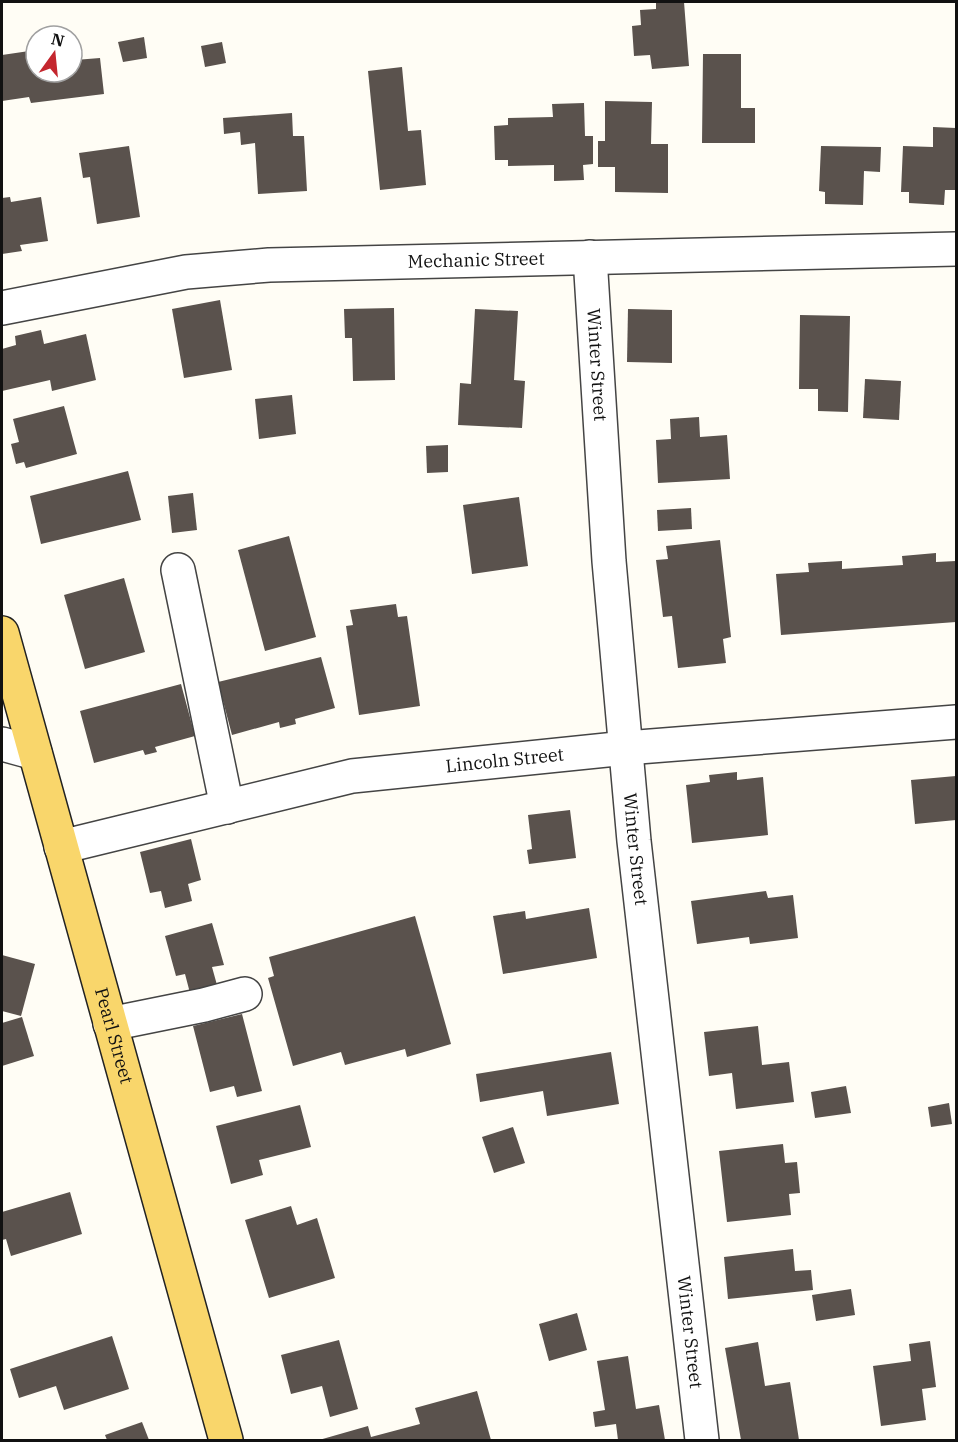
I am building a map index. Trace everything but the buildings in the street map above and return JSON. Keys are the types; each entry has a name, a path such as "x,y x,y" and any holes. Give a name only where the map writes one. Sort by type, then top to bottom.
{"main road":[{"name":"Pearl Street","path":"2,633 225,1440"}],"street":[{"name":"Mechanic Street","path":"2,308 198,271 269,265 957,249"},
{"name":"Winter Street","path":"590,257 609,561 634,841 702,1440"},
{"path":"178,570 227,807"},
{"name":"Lincoln Street","path":"60,847 352,776 626,748 957,722"},
{"path":"2,744 35,753"},
{"path":"110,1024 204,1005 245,994"}]}
